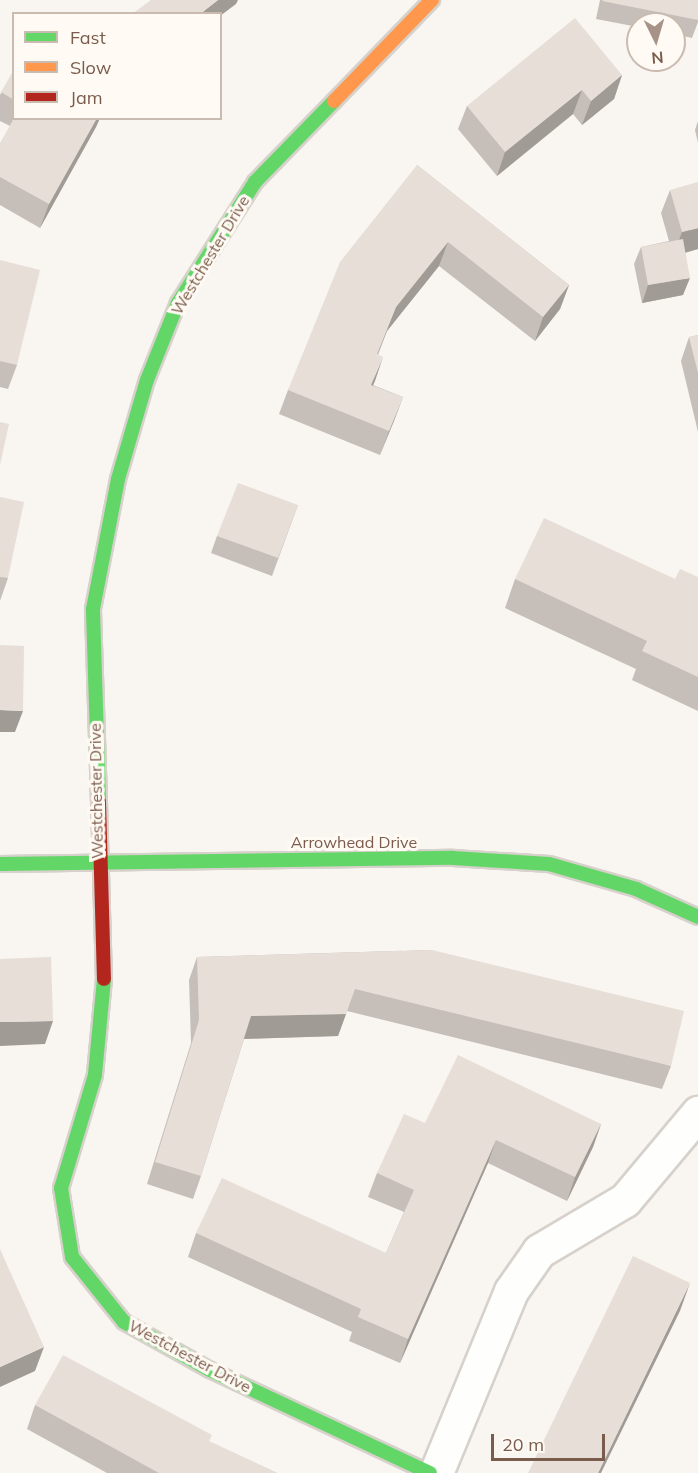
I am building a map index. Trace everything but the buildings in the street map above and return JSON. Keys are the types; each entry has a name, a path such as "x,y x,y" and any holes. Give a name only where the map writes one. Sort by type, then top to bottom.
{"street":[{"name":"Westchester Drive","path":"430,1473 210,1370 124,1322 72,1257 61,1188 95,1075 104,990 97,859 93,609 118,479 147,380 178,303 255,182 432,0"},
{"name":"Arrowhead Drive","path":"0,864 97,859 453,858 549,864 636,889 698,917"},
{"path":"435,1473 511,1291 539,1251 625,1200 698,1113"}],"traffic: fast":[{"path":"99,802 93,609 118,479 147,380 178,303 255,182 334,101"},
{"path":"0,864 453,858 549,864 636,889 698,917"},
{"path":"104,979 95,1075 61,1188 72,1257 124,1322 210,1370 430,1473"}],"traffic: slow":[{"path":"334,101 432,0"}],"traffic: jam":[{"path":"99,802 104,979"}]}
